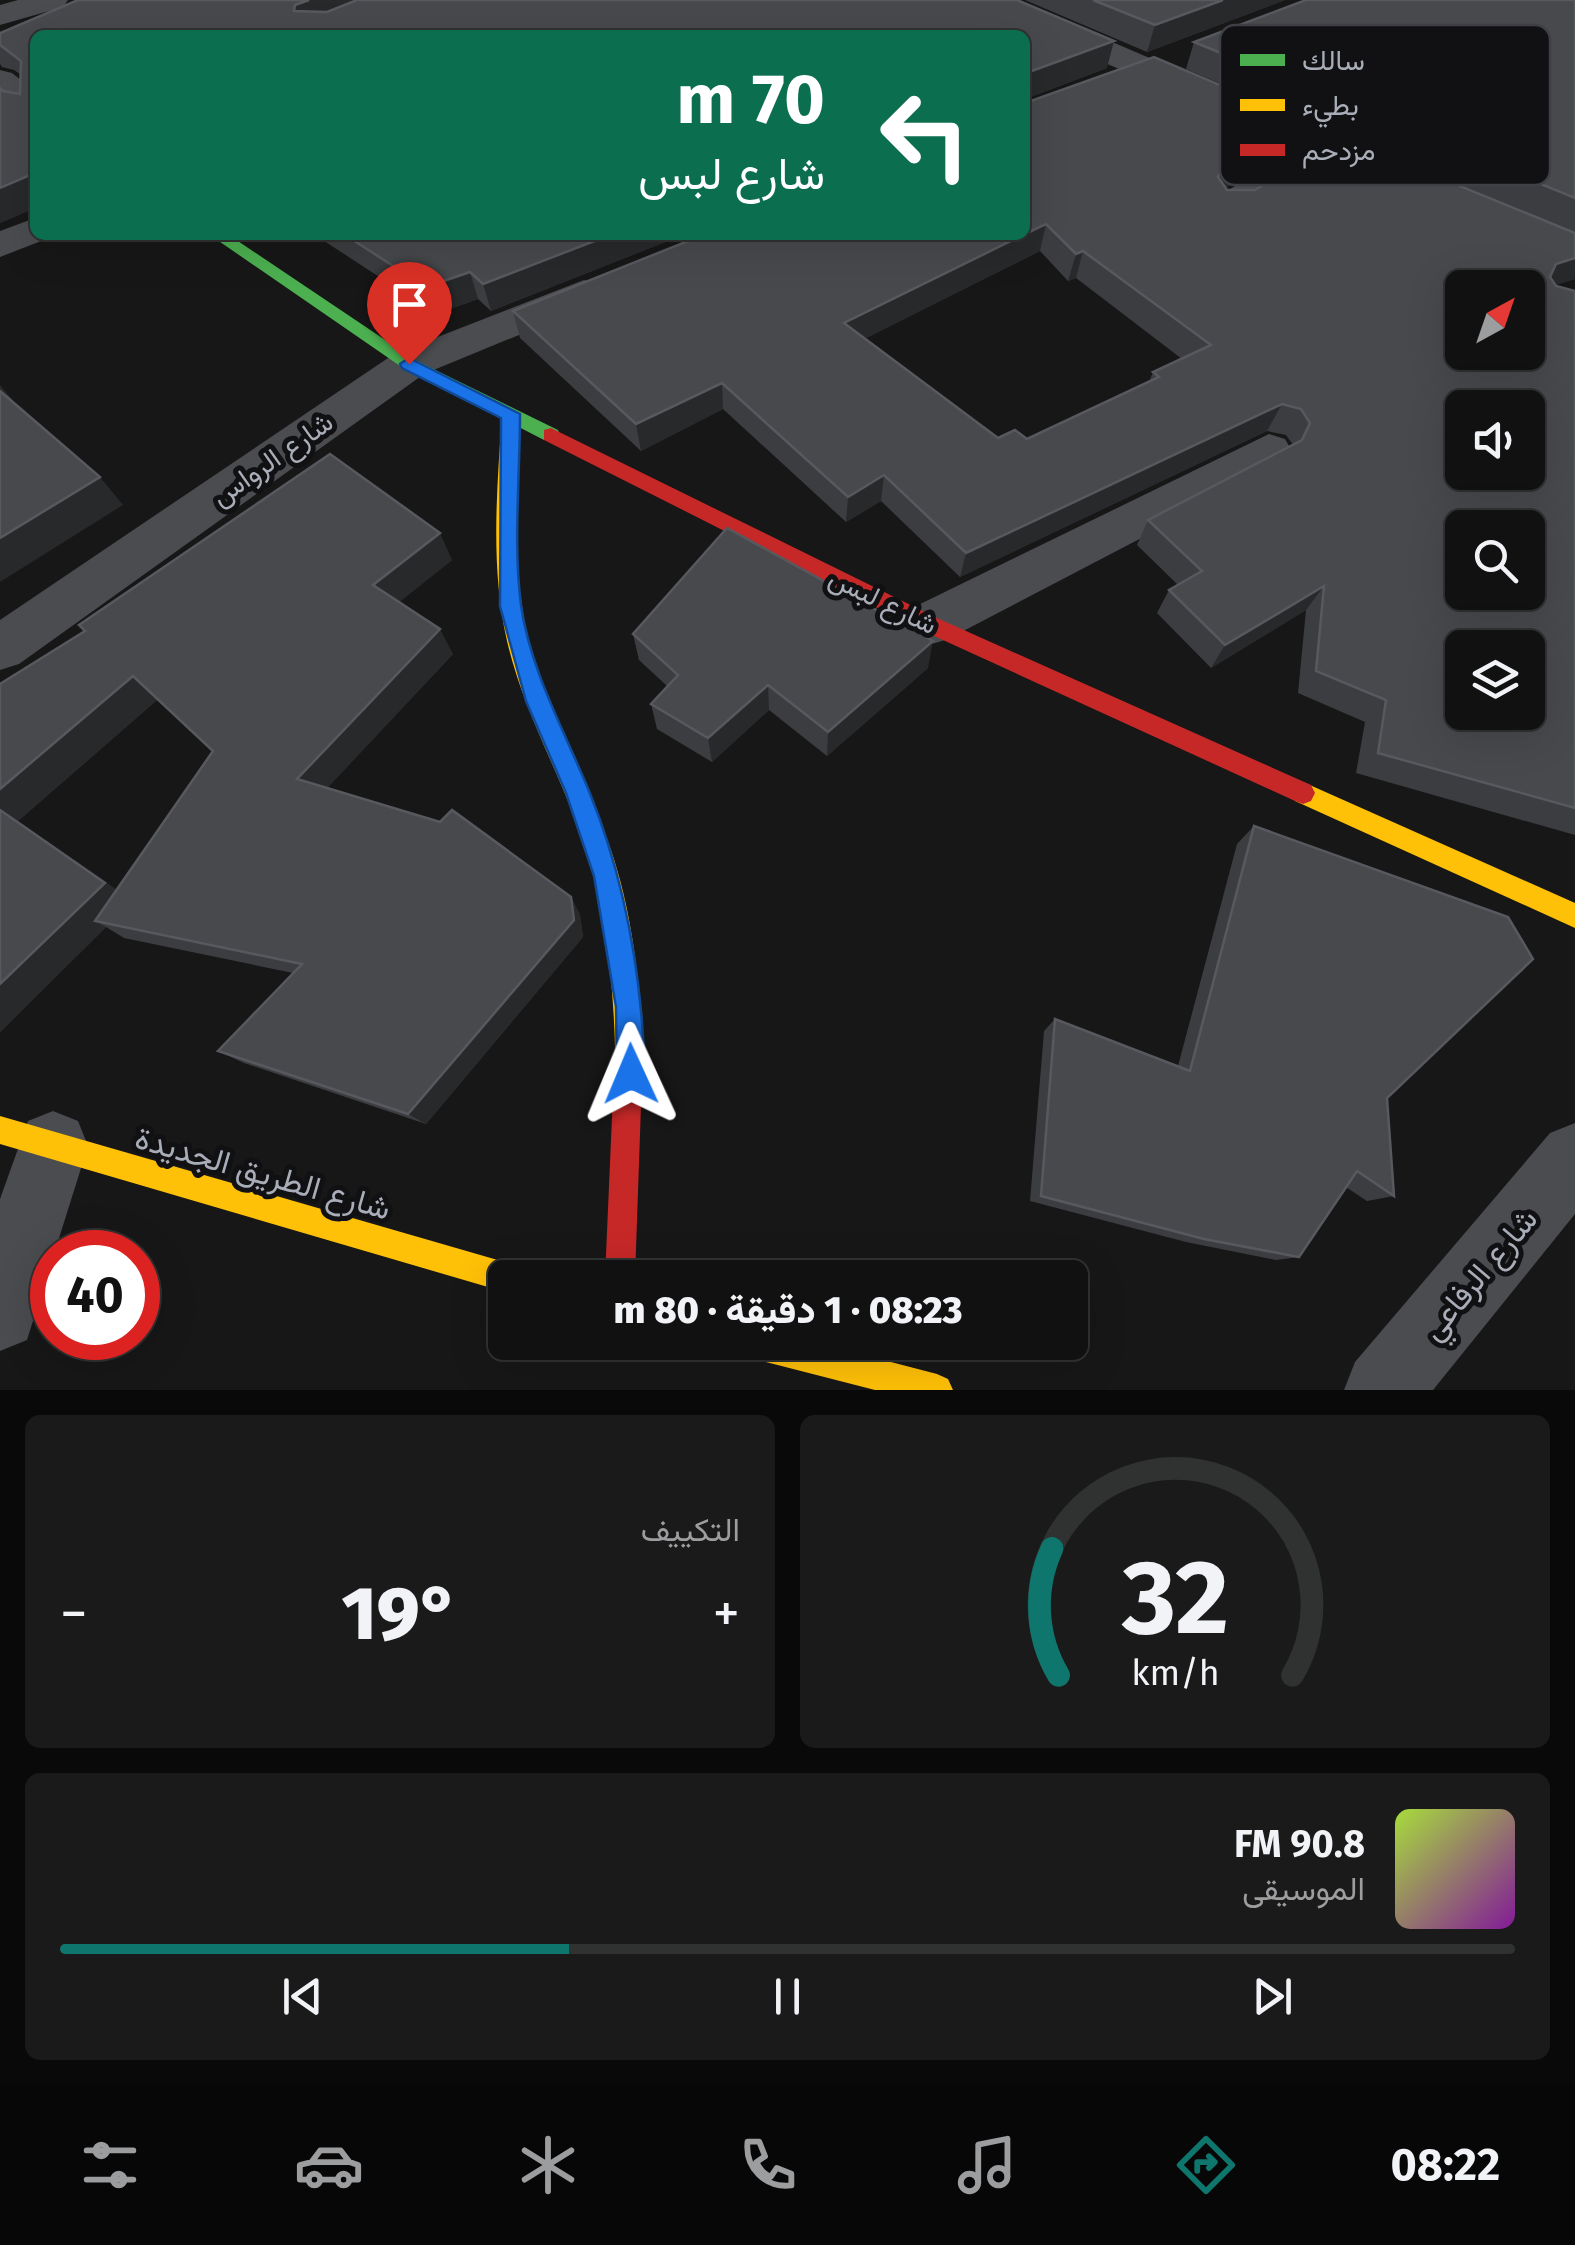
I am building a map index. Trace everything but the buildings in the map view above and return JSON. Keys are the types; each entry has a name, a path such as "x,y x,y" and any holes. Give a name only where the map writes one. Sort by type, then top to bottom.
{"street":[{"path":"0,15 52,0"},
{"path":"988,0 1220,101"},
{"path":"1093,87 1180,53"},
{"path":"0,80 30,104"},
{"path":"1230,206 1263,185"},
{"path":"1415,185 1432,192"},
{"path":"0,245 30,232"},
{"name":"شارع لبس","path":"225,240 409,364 928,624 1575,916"},
{"name":"شارع الرواس","path":"0,648 409,364 621,278"},
{"path":"510,414 511,606 538,701 578,793 607,876 630,1007 632,1108 621,1260"},
{"path":"928,624 1268,451"},
{"path":"0,1312 26,1138"},
{"name":"شارع الطريق الجديدة","path":"26,1138 488,1272"},
{"name":"شارع الرفاعي","path":"1383,1390 1575,1158"},
{"path":"819,1360 927,1388"}],"traffic: fast":[{"path":"225,240 409,364 551,435"}],"traffic: slow":[{"path":"511,414 506,528 512,613 534,692 595,839 610,890 624,969 629,1048"},
{"path":"1303,793 1575,916"},
{"path":"0,1130 488,1272"},
{"path":"820,1360 937,1390"}],"traffic: jam":[{"path":"551,435 929,624 1303,793"},
{"path":"621,1260 629,1048"}],"route":[{"path":"409,364 510,414 507,492 511,606 538,701 578,793 607,876 630,1007 631,1074"}]}
